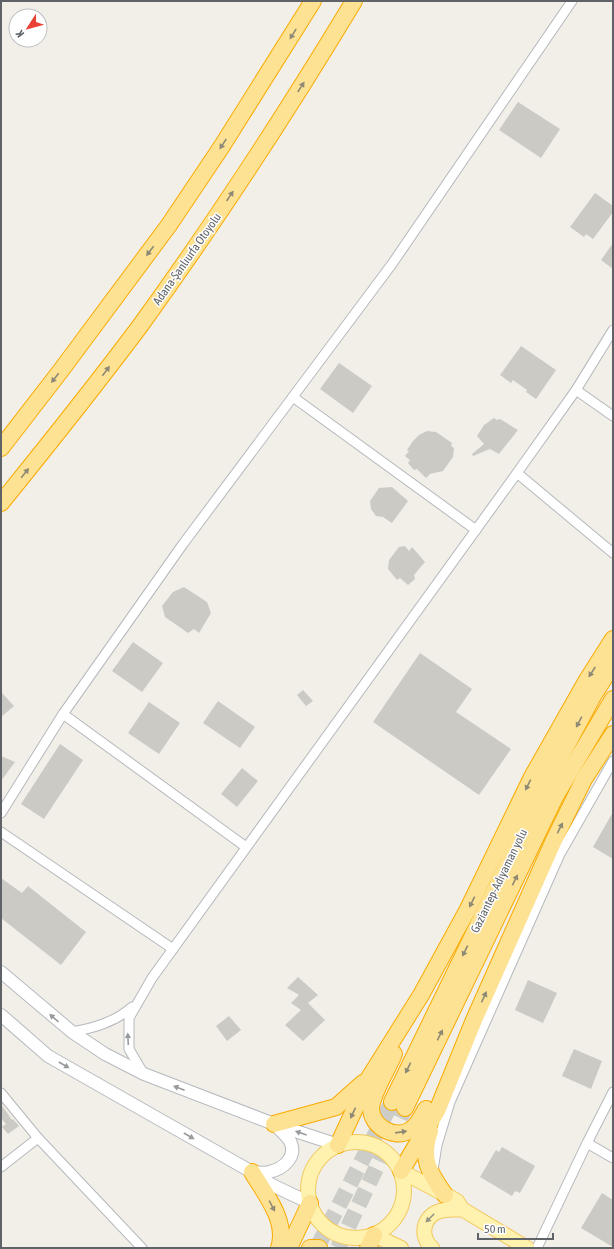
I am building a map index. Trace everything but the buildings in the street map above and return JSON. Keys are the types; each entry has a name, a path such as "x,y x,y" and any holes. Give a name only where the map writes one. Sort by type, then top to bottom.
{"highway":[{"path":"1,448 169,225 222,146 313,1"},
{"name":"Adana-Şanlıurfa Otoyolu","path":"1,503 139,326 194,248 250,166 316,64 354,1"},
{"path":"474,1020 420,1121 415,1127 401,1133 393,1133 386,1131 379,1126 371,1110 372,1101 422,995 468,909 532,776 587,680 613,639"},
{"name":"Gaziantep-Adıyaman yolu","path":"613,664 593,696 538,799 398,1105 555,796 613,699"},
{"path":"445,1195 432,1176 425,1160 427,1137 436,1111 474,1020 561,826 584,779 613,734"},
{"path":"338,1145 369,1078 422,995"},
{"path":"274,1124 336,1108 369,1078"},
{"path":"401,1171 436,1111"},
{"path":"252,1172 274,1209 280,1223 279,1248"},
{"path":"289,1248 310,1203"},
{"path":"310,1248 319,1248"}],"main road":[{"path":"371,1242 390,1225 401,1209 404,1200 404,1180 401,1171 391,1157 378,1147 368,1143 348,1142 338,1145 324,1155 313,1168 309,1180 308,1191 310,1203 319,1220 334,1233 343,1237 364,1238 371,1242 401,1248"},
{"path":"401,1171 457,1201 462,1209 527,1248"},
{"path":"432,1248 428,1245 424,1235 425,1224 431,1216 440,1211 462,1209"}],"street":[{"path":"1,813 63,714 183,544 392,264 572,1"},
{"path":"144,1074 129,1049 129,1018 152,978 517,473 576,390 613,330"},
{"path":"576,390 613,416"},
{"path":"292,397 476,530"},
{"path":"517,473 613,553"},
{"path":"63,714 246,847"},
{"path":"432,1176 437,1146 450,1102 560,854 613,761"},
{"path":"1,832 174,949"},
{"path":"1,972 72,1032 105,1054 144,1074 274,1124 338,1145"},
{"path":"72,1032 112,1021 137,1002"},
{"path":"1,1015 48,1056 252,1172 272,1185 310,1203"},
{"path":"537,1248 613,1092"},
{"path":"1,1093 38,1138 142,1248"},
{"path":"252,1172 267,1173 280,1169 286,1165 290,1158 292,1151 291,1143 274,1124"},
{"path":"1,1167 38,1138"},
{"path":"587,1143 613,1158"}],"tunnel":[{"path":"317,1248 392,1102"},
{"path":"338,1248 405,1108"}]}
